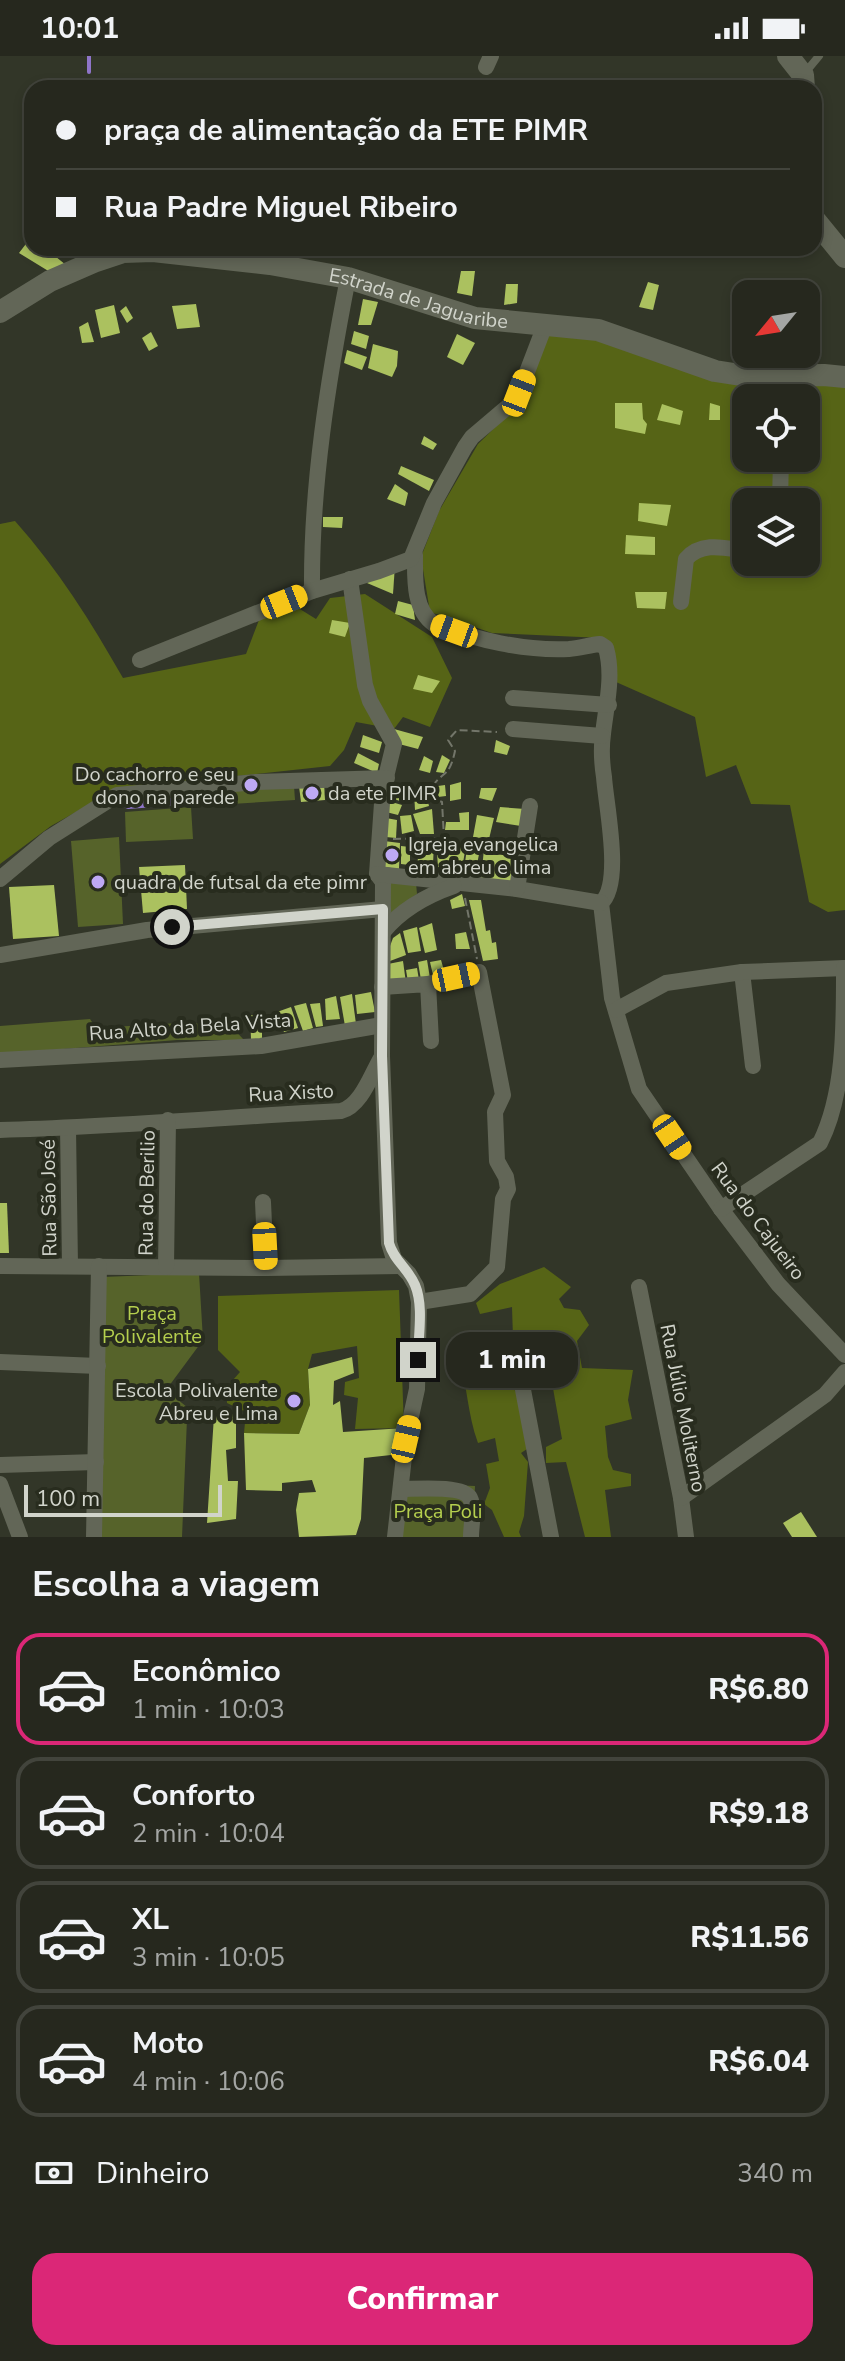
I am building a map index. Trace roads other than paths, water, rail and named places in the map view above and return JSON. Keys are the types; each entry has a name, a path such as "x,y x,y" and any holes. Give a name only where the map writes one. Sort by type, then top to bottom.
{"street":[{"path":"788,56 803,80"},
{"path":"822,229 845,257"},
{"name":"Estrada de Jaguaribe","path":"0,312 50,281 113,256"},
{"name":"Estrada de Jaguaribe","path":"200,256 270,264 348,278 475,318 598,330 715,371 775,384"},
{"path":"312,591 312,541 327,381 348,278"},
{"path":"140,660 312,591 411,559 434,503 465,447 519,393 545,325"},
{"name":"Estrada de Jaguaribe","path":"803,384 845,377"},
{"path":"681,602 686,559 696,550 707,547 732,550"},
{"name":"Rua do Cajueiro","path":"415,555 418,599 429,620 473,638 532,649 572,649 600,644 608,655 609,705 602,736 612,884 608,898 601,903 612,998 621,1036 639,1089 721,1209 778,1284 845,1355"},
{"path":"350,579 365,685 370,701 394,744 385,784 377,874 383,882 382,1056 391,1251 416,1286 419,1302 417,1389 406,1439 395,1537"},
{"path":"513,698 609,705"},
{"path":"513,729 602,736"},
{"path":"0,879 49,838 117,795 256,782 385,784"},
{"path":"517,889 530,806"},
{"path":"377,874 464,889"},
{"path":"383,932 432,893 464,889 517,889 601,903"},
{"path":"0,955 147,930 383,909"},
{"path":"616,1010 666,983 742,972 845,968 840,1087 828,1130 820,1143 721,1209"},
{"path":"382,987 428,984 479,972 503,1095 495,1112 497,1161 506,1177 508,1189 503,1199 498,1263 488,1278 470,1294 419,1302"},
{"path":"742,972 753,1066"},
{"path":"428,984 431,1041"},
{"name":"Rua Alto da Bela Vista","path":"0,1060 261,1046 382,1025"},
{"name":"Rua Xisto","path":"168,1120 350,1109 382,1056"},
{"path":"0,1130 168,1120"},
{"name":"Rua do Berilio","path":"166,1267 168,1120"},
{"name":"Rua São José","path":"68,1128 70,1266"},
{"path":"263,1202 266,1268"},
{"path":"0,1266 401,1266"},
{"path":"94,1537 99,1266"},
{"name":"Rua Júlio Moliterno","path":"639,1287 686,1537"},
{"path":"0,1362 98,1366"},
{"path":"681,1498 825,1395 845,1372"},
{"path":"520,1374 551,1537"},
{"path":"0,1465 96,1462"},
{"path":"0,1484 20,1537"},
{"path":"402,1489 465,1493 471,1503 471,1537"}],"lane":[{"path":"805,80 819,56"}],"waterway":[{"path":"89,56 89,72"}],"place":[{"name":"Do cachorro e seu dono na parede","path":"251,785"},
{"name":"da ete PIMR","path":"312,793"},
{"name":"Igreja evangelica em abreu e lima","path":"392,855"},
{"name":"quadra de futsal da ete pimr","path":"98,882"},
{"name":"Escola Polivalente Abreu e Lima","path":"294,1401"}],"park label":[{"name":"Praça Polivalente","path":"152,1324"},
{"name":"Praça Poli","path":"438,1511"}]}
